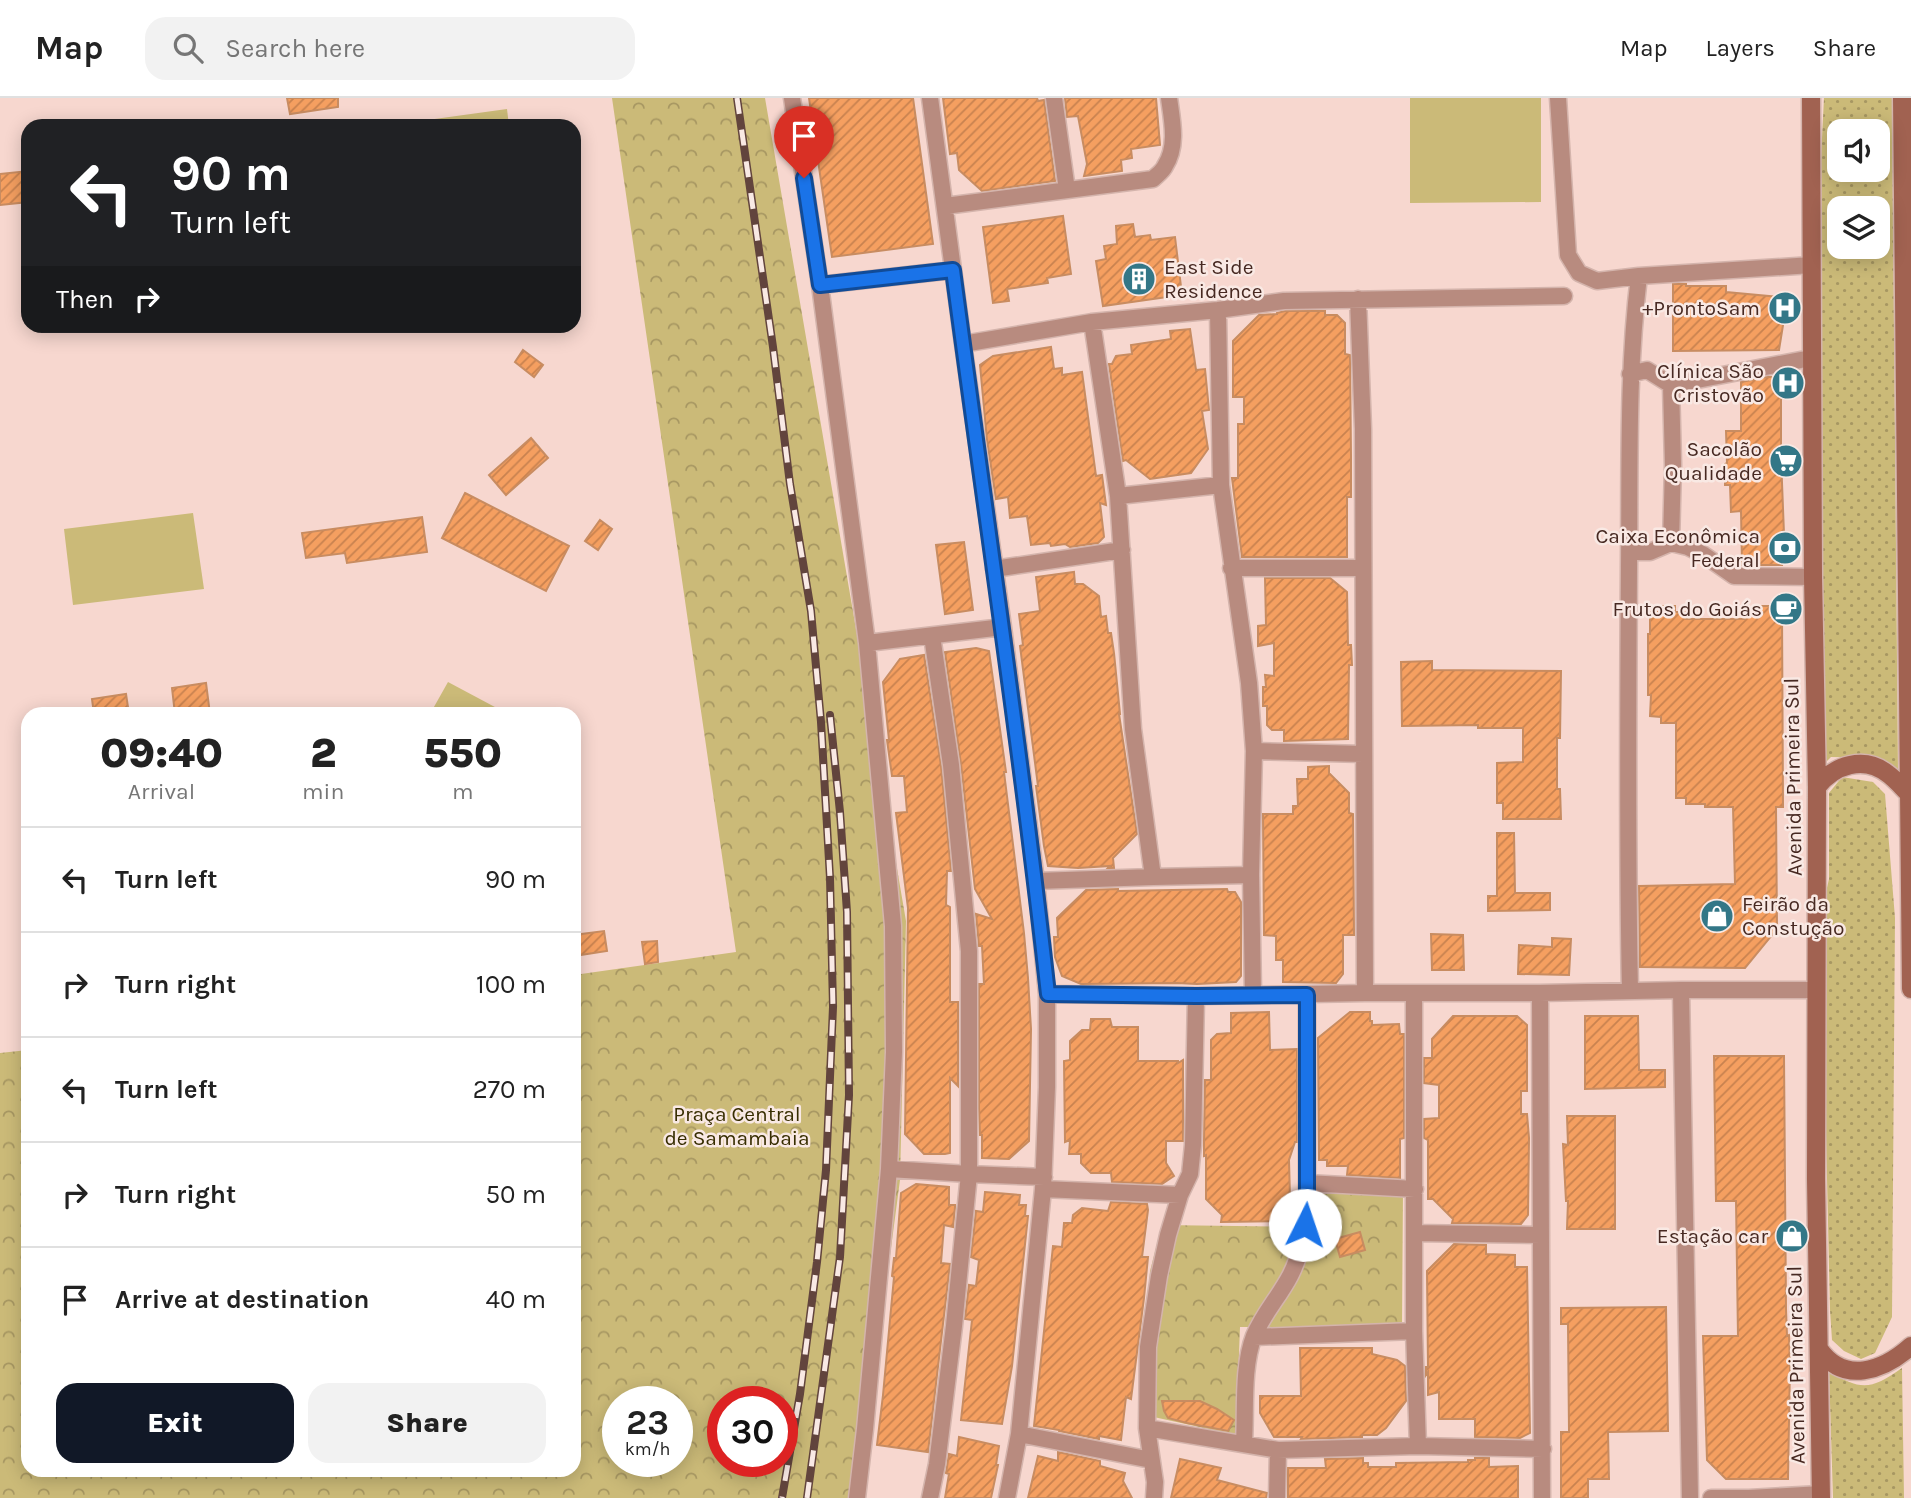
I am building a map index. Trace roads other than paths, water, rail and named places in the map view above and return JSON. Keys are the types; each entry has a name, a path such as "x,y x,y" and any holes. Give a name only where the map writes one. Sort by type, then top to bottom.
{"main road":[{"name":"Avenida Primeira Sul","path":"1811,98 1811,358 1817,787 1816,1179 1821,1496"},
{"path":"1902,98 1908,263 1911,989"},
{"path":"1817,787 1831,772 1840,767 1865,764 1888,774 1909,794"},
{"path":"1819,1349 1826,1359 1849,1370 1859,1371 1886,1365 1911,1346"}],"street":[{"path":"792,98 820,285 867,643 893,926 894,1052 889,1169 857,1498"},
{"path":"930,98 1003,627 1048,994 1043,1183 1019,1434 1007,1498"},
{"path":"1054,98 1067,190"},
{"path":"945,206 1153,179 1165,167 1172,148 1169,98"},
{"path":"1558,98 1568,255 1579,273 1597,281 1812,265"},
{"path":"820,285 953,270"},
{"path":"1630,991 1627,875 1630,374 1639,276"},
{"path":"963,344 1092,322 1284,301 1564,296"},
{"path":"1358,299 1363,429 1365,993"},
{"path":"1218,310 1221,485 1249,683 1254,751 1251,875 1253,995"},
{"path":"1092,322 1118,496 1133,729 1153,877"},
{"path":"1630,374 1647,370 1671,384 1811,358"},
{"path":"1671,384 1671,543"},
{"path":"1118,496 1221,485"},
{"path":"1629,552 1650,552 1671,543 1704,555 1734,576 1813,577"},
{"path":"995,569 1122,550"},
{"path":"1231,568 1362,568"},
{"path":"867,643 1003,627"},
{"path":"930,1498 937,1464 954,1326 969,1174 969,951 951,765 932,635"},
{"path":"1254,751 1363,754"},
{"path":"1036,881 1251,875"},
{"path":"1681,989 1690,1498"},
{"path":"1048,994 1196,996 1681,989 1817,990"},
{"path":"1414,993 1414,1331 1418,1446"},
{"path":"1540,993 1542,1498"},
{"path":"1244,1443 1247,1363 1254,1336 1296,1264 1305,1225 1307,995"},
{"path":"1154,1498 1155,1482 1147,1428 1148,1347 1168,1235 1180,1195 1190,1174 1196,996"},
{"path":"889,1169 969,1174 1180,1195"},
{"path":"1307,1183 1415,1189"},
{"path":"1415,1233 1541,1235"},
{"path":"1254,1336 1414,1331"},
{"path":"1147,1428 1278,1450 1418,1446 1542,1449"},
{"path":"1019,1434 1151,1460"},
{"path":"1277,1498 1278,1450"},
{"path":"1711,1498 1821,1496"}],"railway":[{"path":"737,98 790,484 811,611 830,878 833,1007 826,1170 800,1394 782,1498"},
{"path":"807,1498 840,1257 849,1095 847,912 830,715"}],"place":[{"name":"East Side Residence","path":"1139,279"},
{"name":"+ProntoSam","path":"1785,308"},
{"name":"Clínica São Cristovão","path":"1788,383"},
{"name":"Sacolão Qualidade","path":"1786,461"},
{"name":"Caixa Econômica Federal","path":"1785,548"},
{"name":"Frutos do Goiás","path":"1786,609"},
{"name":"Feirão da Constução","path":"1717,916"},
{"name":"Estação car","path":"1792,1236"}],"park label":[{"name":"Praça Central de Samambaia","path":"737,1126"}]}
